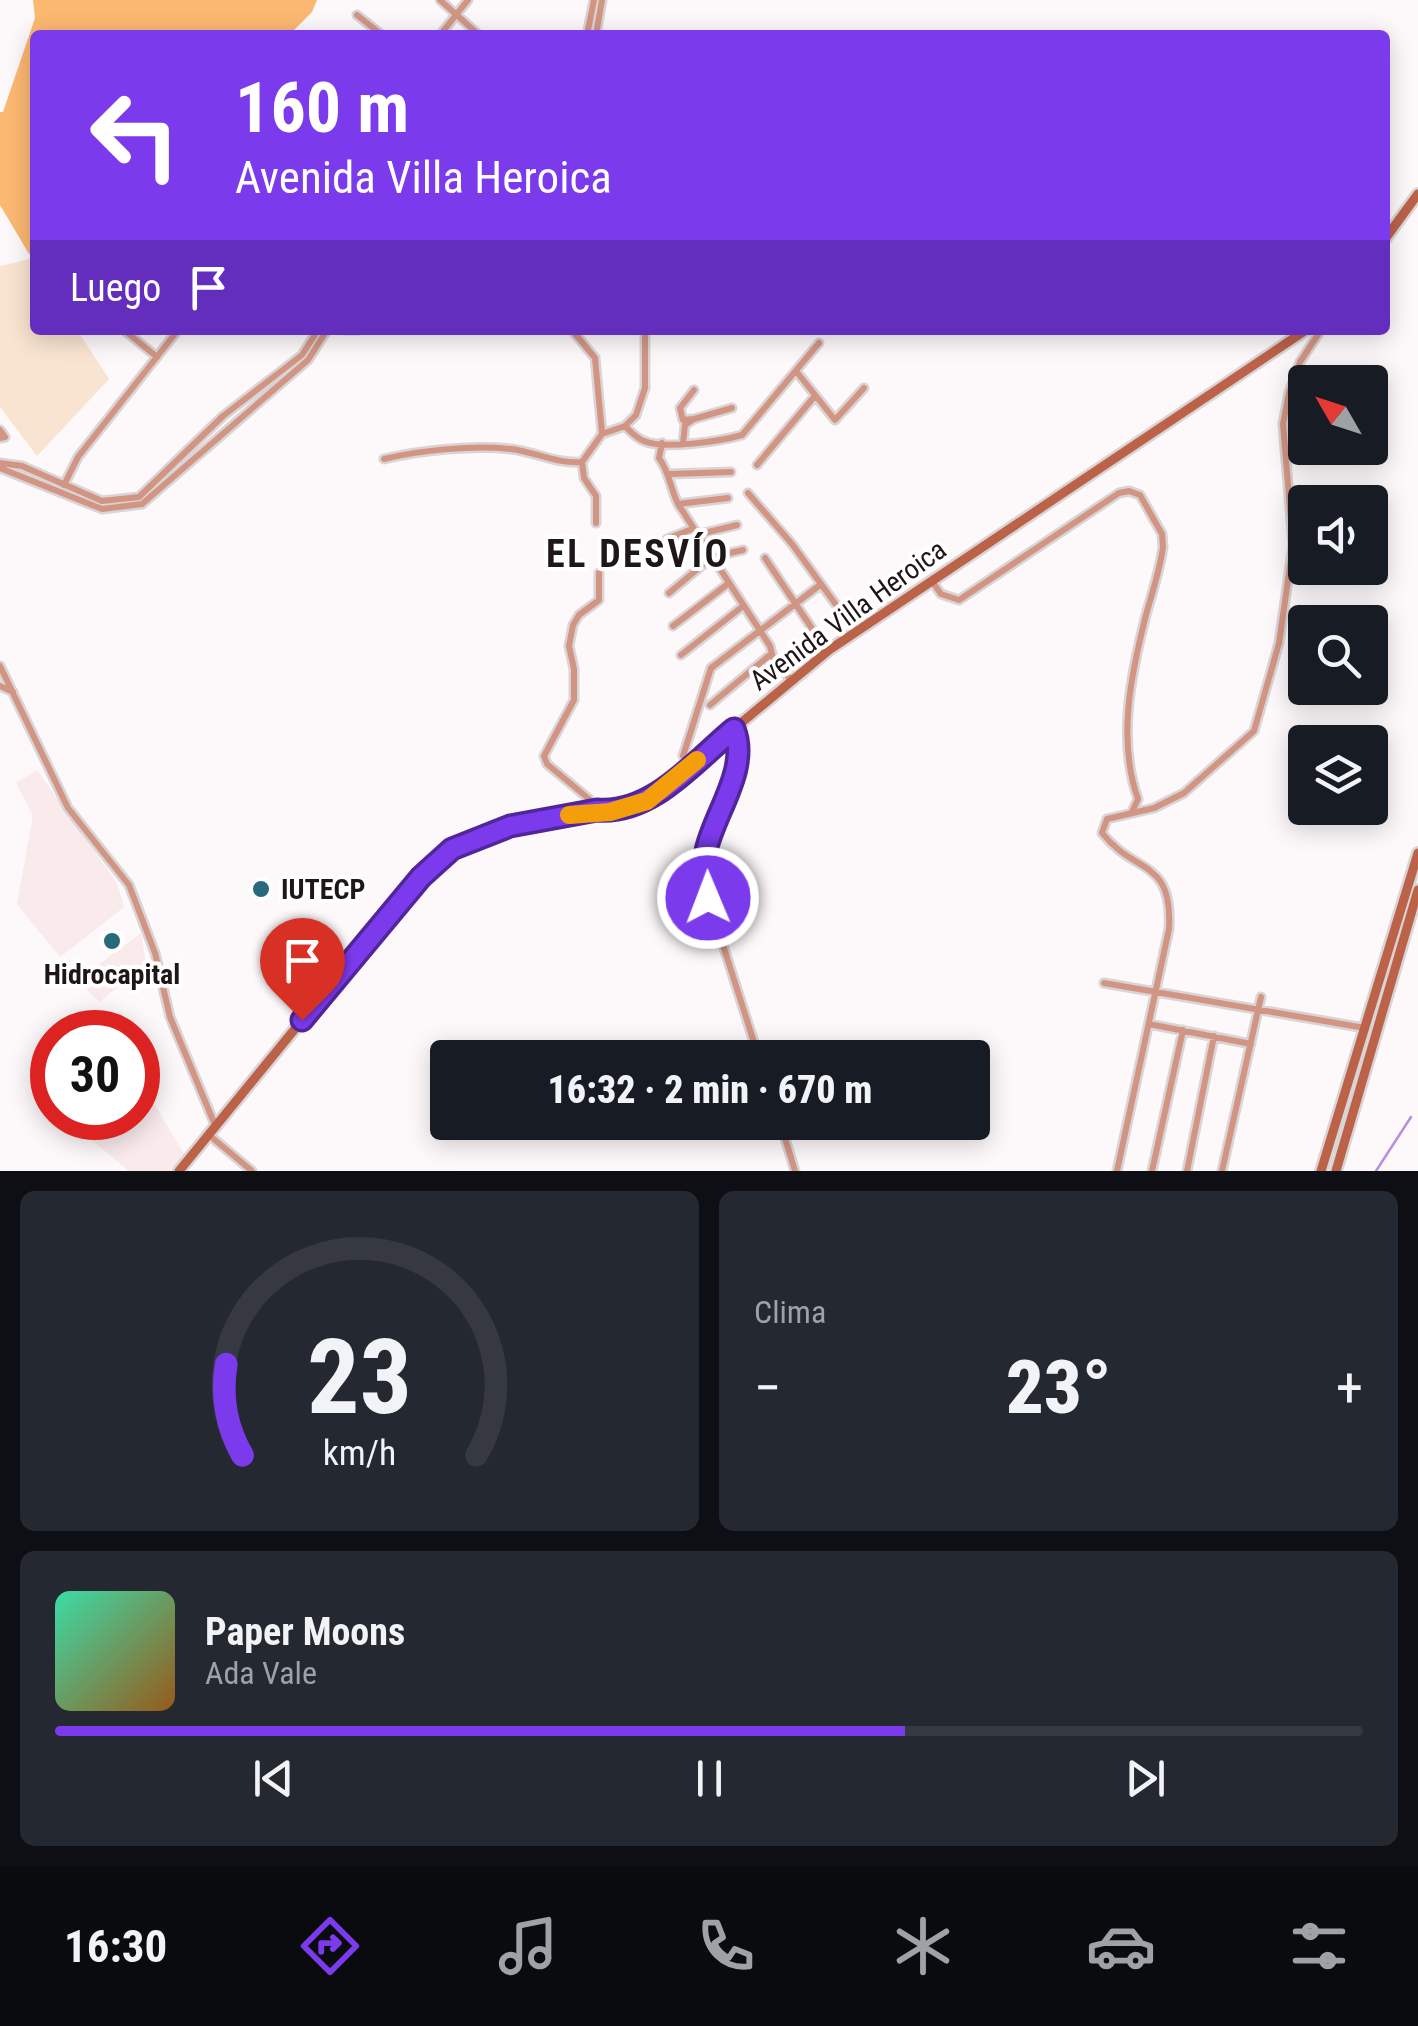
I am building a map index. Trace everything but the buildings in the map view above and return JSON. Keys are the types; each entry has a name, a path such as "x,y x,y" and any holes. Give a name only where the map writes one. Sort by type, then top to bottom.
{"main road":[{"path":"1390,232 1418,194"},
{"name":"Avenida Villa Heroica","path":"178,1171 442,856 472,839 510,826 597,810 610,812 647,801 791,680 932,580 1299,335"},
{"path":"1321,1171 1418,852"},
{"path":"1336,1171 1418,890"}],"street":[{"path":"440,0 474,30"},
{"path":"444,30 468,0"},
{"path":"588,30 594,0"},
{"path":"597,30 602,0"},
{"path":"357,15 376,30"},
{"path":"130,335 156,357"},
{"path":"64,485 78,457 174,335"},
{"path":"0,465 22,466 102,501 139,497 223,416 302,355 315,335"},
{"path":"0,465 102,510 142,504 308,360 324,335"},
{"path":"576,335 595,358 602,434"},
{"path":"596,523 596,496 584,478 582,462 602,434 625,426 636,415 645,388 645,335"},
{"path":"1117,1171 1171,903 1163,882 1102,833 1107,819 1154,808 1184,793 1254,732 1279,644 1293,545 1283,424 1288,394 1300,362 1318,335"},
{"path":"625,426 640,440 682,444 742,435 819,343"},
{"path":"796,372 834,420 864,388"},
{"path":"694,390 680,408 683,420 732,408"},
{"path":"757,465 814,397"},
{"path":"682,444 685,425 694,419"},
{"path":"0,430 5,437 0,438"},
{"path":"662,442 659,458 670,474 678,504 791,680"},
{"path":"384,459 411,452 510,449 559,462 582,462"},
{"path":"670,474 731,472"},
{"path":"932,580 941,594 959,600 1118,492 1140,495 1162,534 1162,547 1131,685 1128,749 1138,799 1131,813"},
{"path":"748,493 792,544 842,613"},
{"path":"678,504 728,498"},
{"path":"667,540 737,524"},
{"path":"669,593 712,557 743,550"},
{"path":"765,558 815,633"},
{"path":"597,810 546,764 544,756 574,700 569,640 576,620 598,600 599,573"},
{"path":"672,626 729,582"},
{"path":"683,756 711,668 820,585"},
{"path":"681,655 743,606"},
{"path":"710,704 772,654"},
{"path":"0,666 68,808 129,885 156,952 170,1017 212,1130 252,1171"},
{"path":"0,686 14,692"},
{"path":"734,729 734,770 728,796 707,846 704,871 708,898 753,1040"},
{"path":"1104,983 1365,1028"},
{"path":"1222,1171 1262,997"},
{"path":"1149,1024 1251,1044"},
{"path":"1152,1171 1183,1030"},
{"path":"1187,1171 1214,1036"},
{"path":"786,1140 796,1171"}],"shaded area":[{"path":"33,0 317,0 312,12 294,30 31,30 35,18"},
{"path":"30,33 29,254 0,205 3,112"},
{"path":"30,259 30,335 80,335 109,379 37,456 0,407 0,266"},
{"path":"37,770 117,883 124,907 60,957 17,904 33,815 16,783"},
{"path":"141,933 146,965 99,1002 78,980"},
{"path":"160,1114 187,1159 174,1171 129,1171 92,1140 160,1140"}],"waterway":[{"path":"1376,1171 1411,1117"}],"slow traffic":[{"path":"569,815 610,812 647,801 697,760"}],"place":[{"name":"IUTECP","path":"261,889"},
{"name":"Hidrocapital","path":"112,941"}],"district":[{"name":"EL DESVÍO","path":"638,554"}],"route":[{"path":"302,1020 421,877 452,849 510,826 597,810 610,812 647,801 734,729 737,754 728,796 707,846 704,871 708,898"}]}
